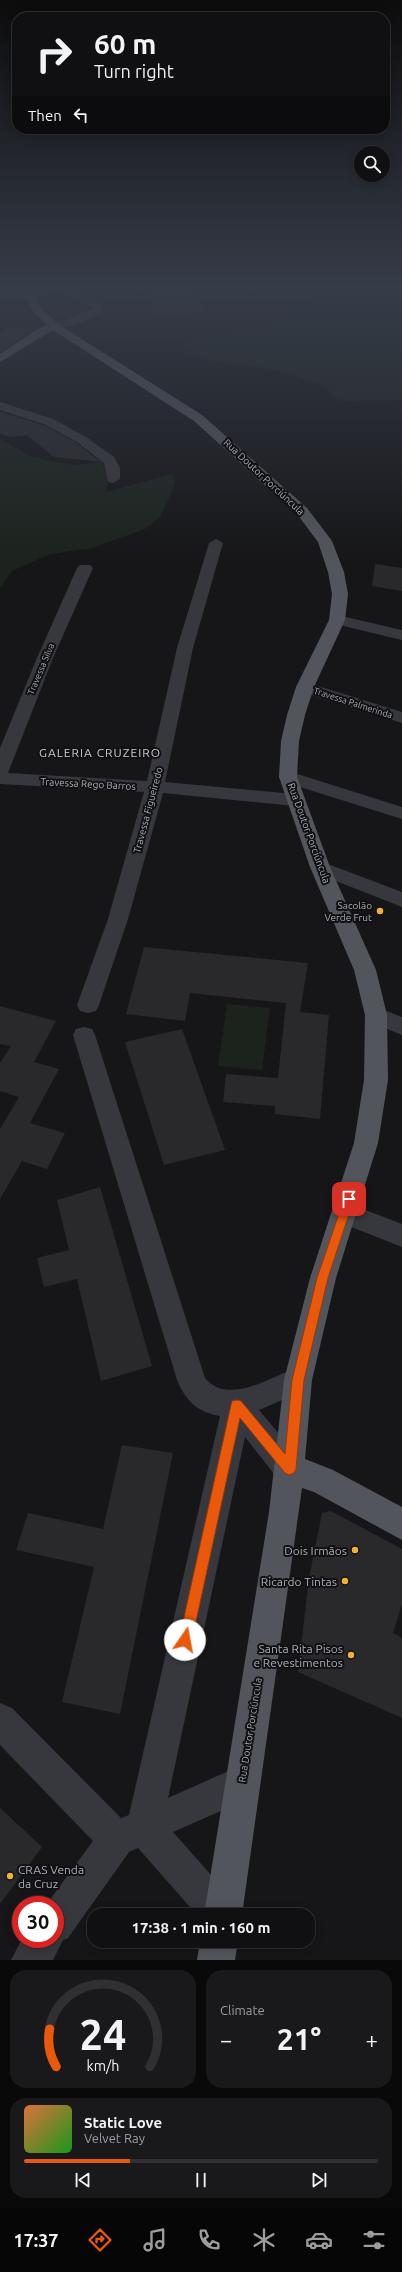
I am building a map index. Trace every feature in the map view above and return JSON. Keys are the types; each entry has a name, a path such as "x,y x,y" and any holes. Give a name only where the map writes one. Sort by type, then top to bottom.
{"main road":[{"name":"Rua Doutor Porciúncula","path":"138,379 198,418 302,511 325,541 336,572 340,594 337,620 304,687 290,741 288,777 320,867 365,970 376,1015 376,1080 366,1143 345,1213 323,1278 298,1380 289,1469 223,1908"},
{"path":"289,1469 322,1480 402,1524"},
{"path":"216,1960 218,1948"}],"street":[{"path":"0,406 40,417 79,436 111,462 114,468 113,478"},
{"name":"Travessa Figueiredo","path":"88,1005 118,919 154,788 185,648 216,543"},
{"name":"Travessa Silva","path":"0,771 45,658 85,568"},
{"path":"337,620 402,635"},
{"name":"Travessa Palmerinda","path":"304,687 402,718"},
{"path":"288,777 402,813"},
{"name":"Travessa Rego Barros","path":"0,778 154,788 295,800"},
{"path":"320,867 402,900"},
{"path":"376,1015 402,1027"},
{"path":"84,1035 191,1380 196,1390 202,1397 210,1401 237,1405 298,1380"},
{"path":"345,1213 402,1236"},
{"path":"237,1405 289,1469"},
{"path":"64,1914 130,1833 237,1405"},
{"path":"0,1720 214,1908"},
{"path":"130,1833 242,1783"},
{"path":"30,1960 39,1948"}],"shaded area":[{"path":"305,379 402,379 402,400 339,401 322,385"},
{"path":"0,438 31,457 73,465 102,462 108,479 106,492 172,474 175,484 160,517 145,529 92,548 50,554 12,571 0,588"},
{"path":"227,1004 270,1008 262,1070 218,1066"}],"building":[{"path":"0,412 43,425 75,442 101,462 54,457 27,435 10,437 0,434"},
{"path":"375,564 402,568 402,591 372,586"},
{"path":"144,947 308,963 300,1012 329,1015 320,1119 275,1114 275,1106 223,1102 226,1074 278,1078 286,1003 190,993 185,1021 126,1014"},
{"path":"0,1006 56,1021 34,1062 59,1069 30,1123 65,1133 47,1169 22,1161 0,1199 0,1129 19,1097 0,1091 0,1063 11,1046 0,1044"},
{"path":"182,1029 225,1150 164,1165 125,1042"},
{"path":"100,1187 152,1366 101,1381 77,1279 44,1287 37,1258 69,1250 57,1200"},
{"path":"122,1445 173,1453 120,1714 62,1702 94,1567 16,1550 28,1513 103,1529"},
{"path":"331,1511 402,1549 402,1604 393,1633 402,1638 402,1718 298,1672 309,1578 322,1513"},
{"name":"CRAS Venda da Cruz","path":"0,1808 42,1847 0,1904"}],"place":[{"name":"Sacolão Verde Frut","path":"380,911"},
{"name":"Dois Irmãos","path":"355,1550"},
{"name":"Ricardo Tintas","path":"345,1581"},
{"name":"Santa Rita Pisos e Revestimentos","path":"351,1655"},
{"name":"CRAS Venda da Cruz","path":"10,1876"}],"district":[{"name":"GALERIA CRUZEIRO","path":"100,752"}],"route":[{"path":"185,1640 237,1405 289,1469 298,1380 323,1278 349,1199"}]}
